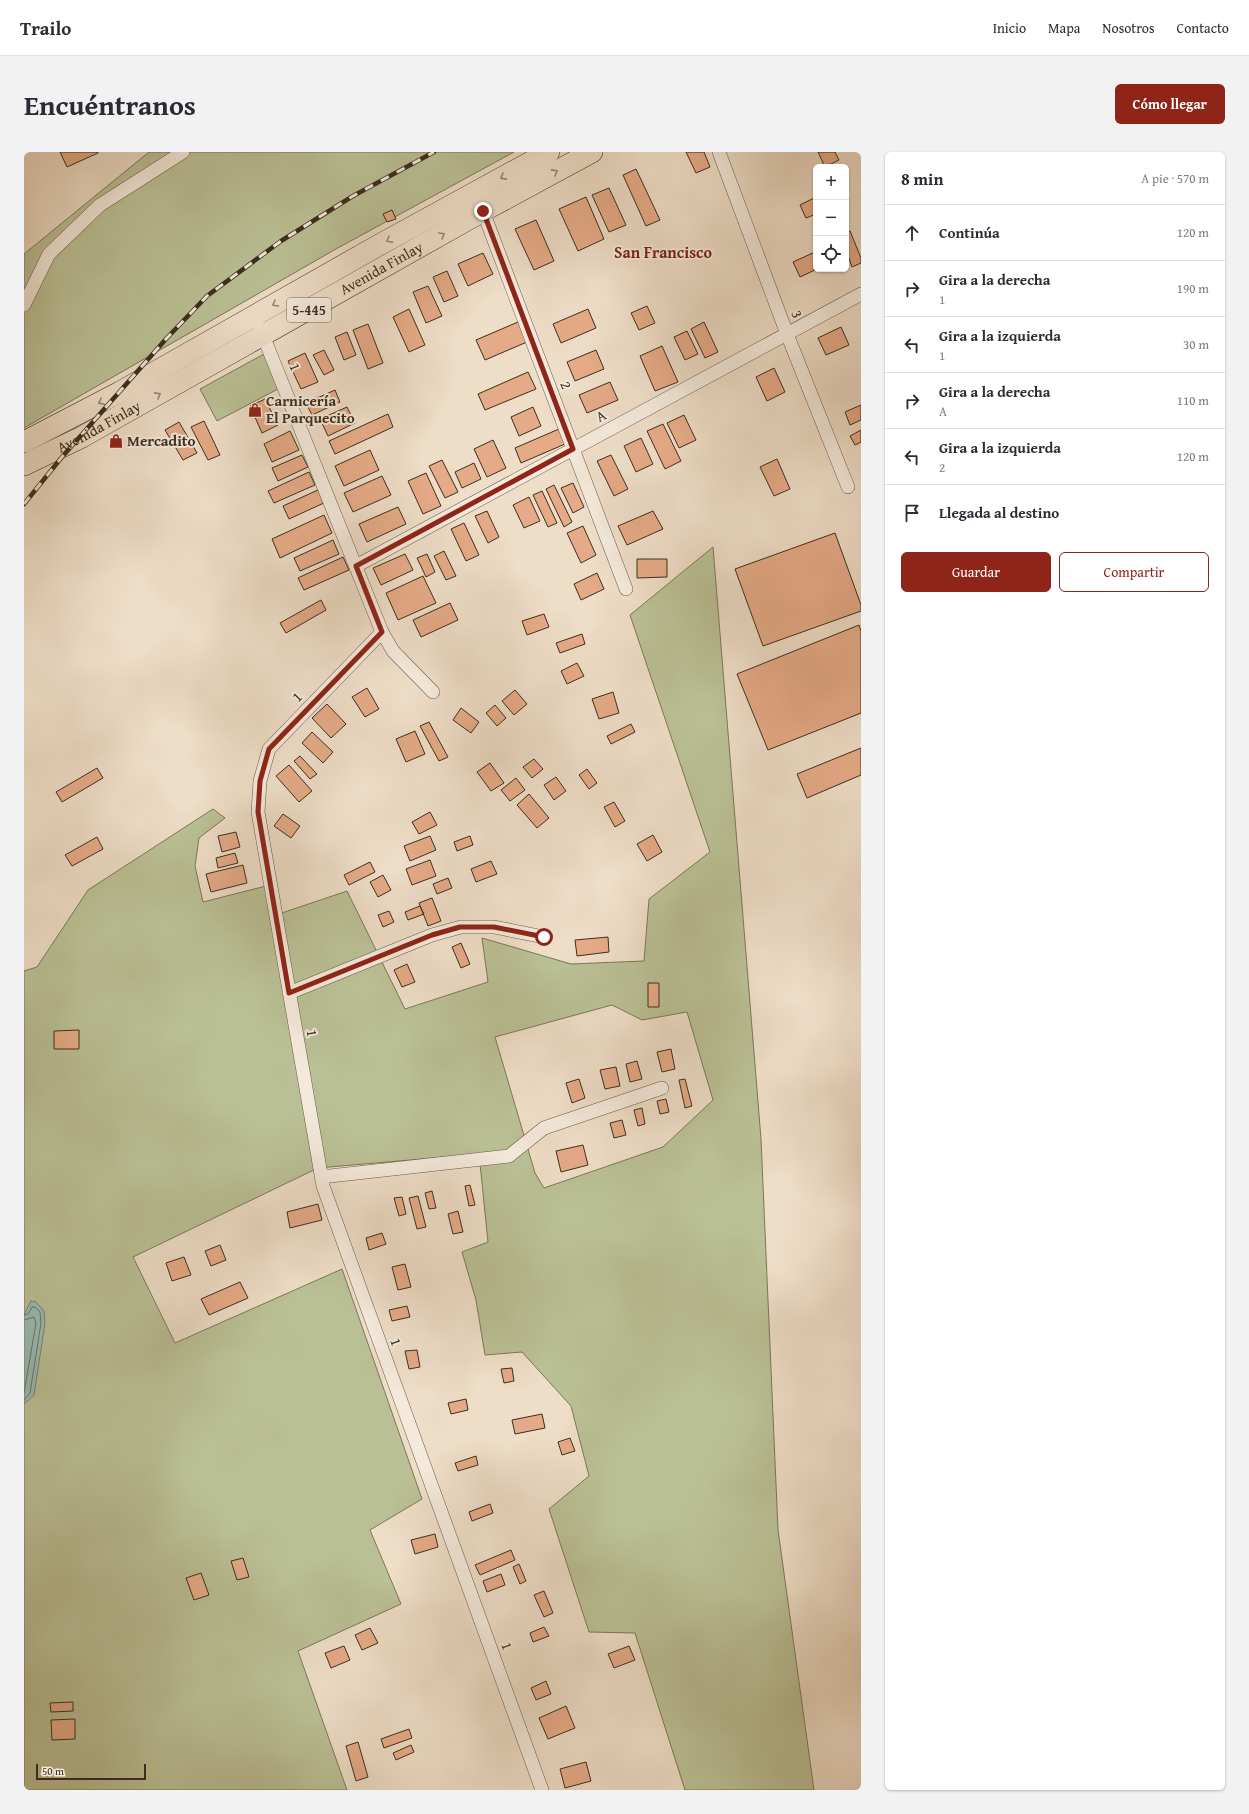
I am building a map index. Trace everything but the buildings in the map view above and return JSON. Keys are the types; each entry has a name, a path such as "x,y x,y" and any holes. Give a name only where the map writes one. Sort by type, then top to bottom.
{"highway":[{"name":"Avenida Finlay","path":"24,442 120,392 549,152"},
{"name":"Avenida Finlay","path":"24,465 82,437 265,336 483,211 592,152"}],"street":[{"path":"24,305 49,254 100,205 182,152"},
{"name":"3","path":"719,152 848,487"},
{"name":"2","path":"476,192 626,589"},
{"name":"A","path":"356,566 861,294"},
{"name":"1","path":"254,316 265,336 382,632 269,749 260,781 258,812 321,1177 542,1790"},
{"path":"382,632 393,651 433,692"},
{"path":"289,993 432,935 460,927 494,927 544,937"},
{"path":"321,1177 509,1156 544,1128 662,1088"}],"green space":[{"path":"149,152 514,152 336,249 24,428 24,254"},
{"path":"264,354 278,389 217,421 200,389"},
{"path":"713,547 761,1139 778,1530 814,1790 685,1790 635,1633 589,1632 549,1509 589,1476 571,1406 522,1352 485,1355 476,1300 462,1252 488,1242 479,1154 318,1168 133,1257 175,1343 342,1269 422,1499 370,1530 401,1604 298,1651 347,1790 24,1790 24,971 37,967 88,890 213,809 225,818 199,838 195,866 203,902 266,886 270,917 347,891 405,1009 488,982 482,938 571,964 644,961 649,899 710,852 630,615","holes":["612,1005 642,1020 687,1012 713,1100 663,1147 544,1188 535,1173 495,1037"]}],"water":[{"path":"31,1301 36,1302 44,1311 45,1323 34,1395 24,1404 24,1315"}],"railway":[{"path":"24,504 62,457 166,339 207,296 281,241 353,196 434,152"}],"place":[{"name":"Carnicería El Parquecito","path":"255,410"},
{"name":"Mercadito","path":"116,441"}],"district":[{"name":"San Francisco","path":"663,252"}],"route":[{"path":"483,211 573,449 356,566 382,632 269,749 260,781 258,812 289,993 432,935 460,927 494,927 544,937"}]}
